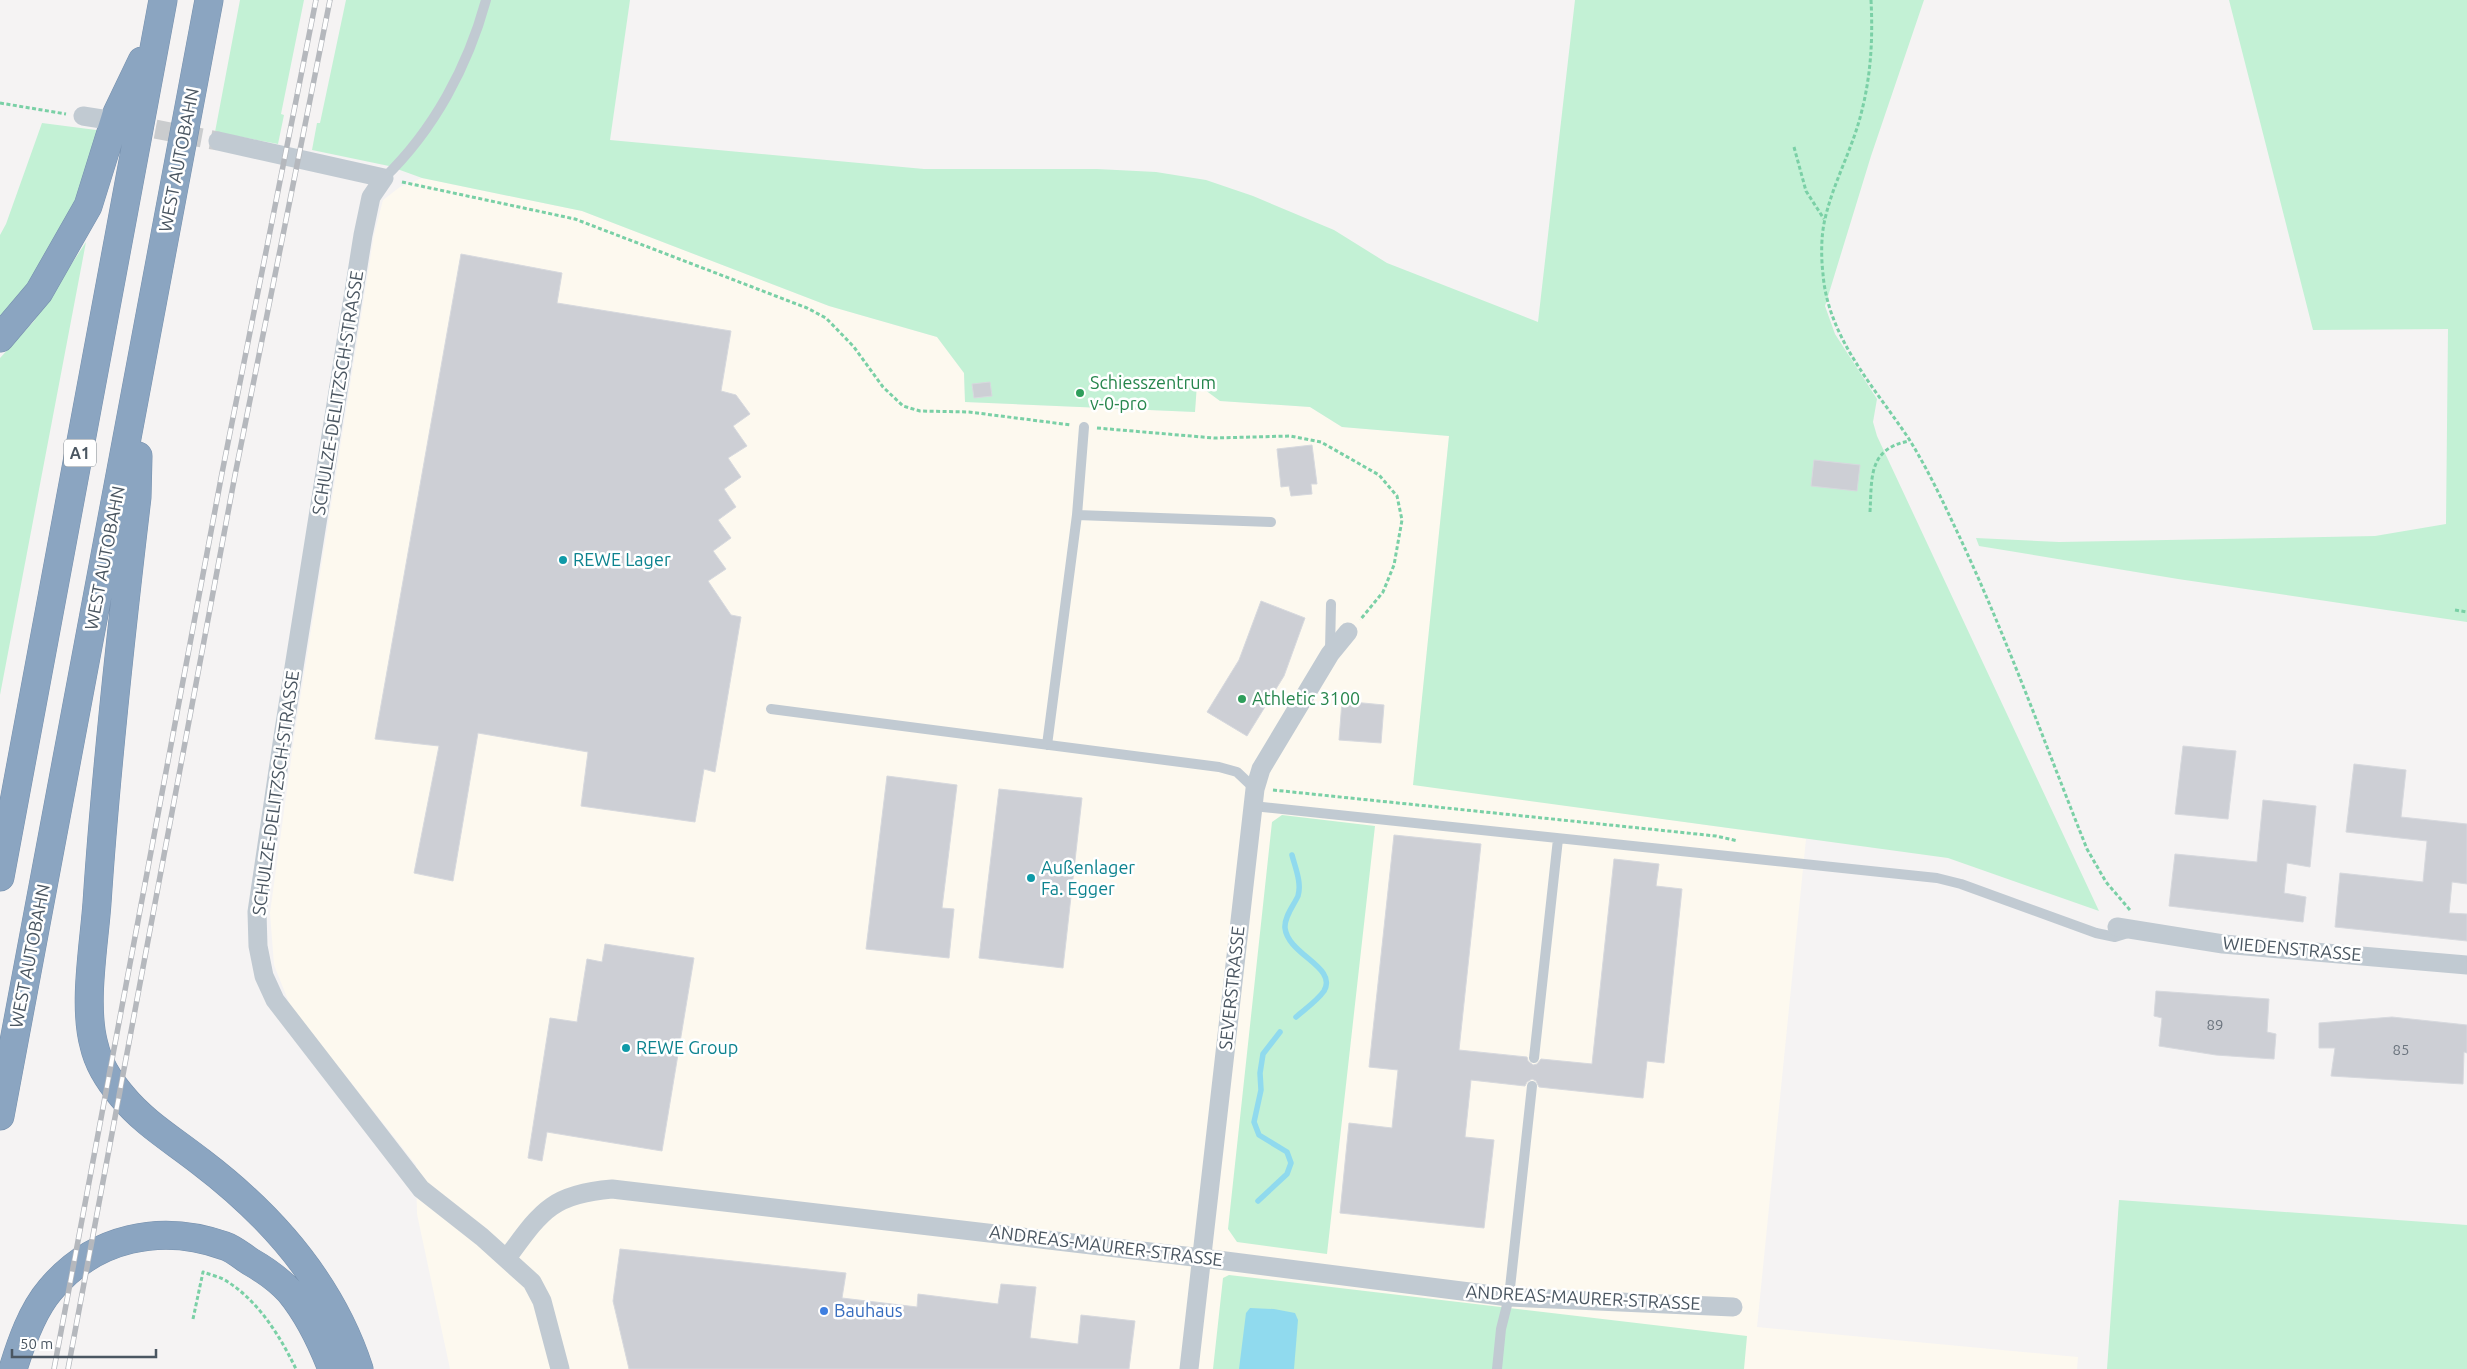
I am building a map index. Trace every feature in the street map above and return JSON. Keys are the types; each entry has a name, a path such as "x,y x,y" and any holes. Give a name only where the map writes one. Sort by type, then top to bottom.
{"highway":[{"name":"A1","path":"0,877 163,0"},
{"name":"WEST AUTOBAHN","path":"0,1116 209,0"},
{"path":"0,338 39,292 88,206 118,113 158,28"},
{"path":"141,367 137,497 102,827 90,1003 94,1046 104,1069 120,1095 143,1119 202,1162 232,1188 295,1250 330,1300 352,1346 359,1369"},
{"path":"13,1369 32,1319 49,1291 70,1270 94,1253 120,1240 161,1234 199,1238 227,1247 265,1270 290,1292 314,1330 332,1369"}],"street":[{"path":"82,116 102,120"},
{"path":"218,141 384,178"},
{"name":"SCHULZE-DELITZSCH-STRASSE","path":"384,178 371,197 361,245 282,740 257,912 258,946 264,976 275,1000 400,1164 421,1189 507,1258 537,1288 560,1369"},
{"name":"SEVERSTRASSE","path":"1189,1369 1254,798 1260,769 1330,654 1348,632"},
{"name":"WIEDENSTRASSE","path":"2117,927 2223,944 2467,965"},
{"name":"ANDREAS-MAURER-STRASSE","path":"507,1258 539,1215 566,1198 590,1191 612,1189 1202,1258 1509,1297 1734,1307"}],"lane":[{"path":"384,178 406,157 448,94 466,58 486,0"},
{"path":"1047,745 1077,515 1084,427"},
{"path":"1077,515 1271,522"},
{"path":"1330,654 1331,604"},
{"path":"771,709 1219,767 1237,772 1254,798 1558,838 1937,878 1961,884 2096,933 2115,937 2137,930"},
{"path":"1534,1058 1558,838"},
{"path":"1497,1369 1501,1329 1509,1297 1532,1086"}],"path":[{"path":"1871,0 1870,73 1861,116 1824,219 1823,275 1829,306 1838,332 1856,362 1910,441 1953,522 1979,581 2087,849 2106,882 2123,904 2156,933"},
{"path":"0,103 82,116"},
{"path":"1794,148 1806,191 1824,219"},
{"path":"384,178 575,219 807,308 826,318 854,347 883,388 903,406 920,411 969,412 1084,427 1214,438 1290,436 1321,442 1379,475 1397,496 1402,520 1394,565 1383,592 1348,632"},
{"path":"1870,512 1875,463 1883,451 1895,444 1910,441"},
{"path":"2455,610 2467,612"},
{"path":"193,1319 203,1272 228,1281 252,1303 280,1336 296,1369"}],"shaded area":[{"path":"422,178 582,211 829,306 937,337 964,373 965,402 1195,412 1196,383 1220,401 1310,407 1342,427 1449,436 1414,784 1806,839 1757,1327 2078,1357 2077,1369 450,1369 417,1214 416,1165 290,1005 274,965 270,913 295,731 374,235 383,200 400,187"}],"green space":[{"path":"240,0 304,0 281,114 284,115 278,144 215,132"},
{"path":"346,0 630,0 610,140 924,169 1097,169 1156,172 1206,180 1253,196 1334,230 1387,263 1538,322 1575,0 1924,0 1871,156 1825,306 1835,334 1877,399 1873,422 1877,436 2099,911 1948,858 1413,785 1449,436 1342,427 1310,407 1220,401 1197,384 1195,412 965,402 964,373 937,337 829,306 582,211 422,178 389,166 312,150 317,123 320,123"},
{"path":"2229,0 2467,0 2467,622 2178,579 1979,546 1976,538 2059,542 2375,536 2446,524 2448,329 2313,330"},
{"path":"42,123 104,131 64,229 0,328 0,235 6,224"},
{"path":"86,242 0,695 0,358 34,321"},
{"path":"1282,815 1375,826 1327,1254 1237,1242 1228,1229 1272,822"},
{"path":"2119,1200 2467,1225 2467,1369 2107,1369"},
{"path":"1229,1275 1747,1336 1744,1369 1213,1369 1223,1278"}],"water":[{"path":"1250,1308 1274,1309 1295,1313 1298,1320 1294,1369 1239,1369 1246,1313"}],"building":[{"name":"REWE Lager","path":"461,254 562,273 557,303 731,331 721,391 736,395 750,414 733,426 747,446 728,458 741,477 724,489 736,507 718,520 731,538 713,551 726,569 708,581 731,615 741,617 715,772 704,769 695,822 581,806 588,752 478,733 453,881 414,873 439,746 375,739"},
{"path":"990,382 992,396 974,398 972,384"},
{"path":"1312,445 1317,484 1311,484 1312,494 1291,496 1289,486 1281,487 1277,449"},
{"path":"1814,460 1860,465 1857,491 1811,486"},
{"path":"1261,601 1305,618 1284,676 1247,736 1207,712 1239,660"},
{"path":"1342,701 1384,705 1381,743 1339,740"},
{"path":"2183,746 2236,751 2228,819 2175,814"},
{"path":"2354,764 2406,770 2401,817 2467,824 2467,884 2452,882 2449,913 2467,914 2467,941 2335,927 2340,873 2423,882 2427,841 2346,832"},
{"path":"887,776 957,785 942,908 954,909 949,958 866,949"},
{"name":"Außenlager Fa. Egger","path":"999,789 1082,798 1063,968 979,958"},
{"path":"2263,800 2316,806 2310,867 2287,863 2284,893 2306,897 2303,922 2169,906 2175,854 2257,862"},
{"path":"1394,835 1481,844 1459,1050 1527,1057 1528,1061 1533,1065 1537,1064 1541,1059 1592,1064 1614,859 1659,864 1656,886 1682,889 1664,1063 1647,1061 1643,1098 1539,1087 1536,1081 1532,1079 1525,1086 1471,1080 1465,1137 1494,1140 1484,1228 1340,1213 1349,1123 1392,1128 1398,1070 1369,1067"},
{"name":"REWE Group","path":"605,944 694,958 662,1151 547,1132 542,1161 528,1158 550,1018 577,1022 587,959 602,962"},
{"path":"2156,991 2269,999 2267,1032 2276,1034 2274,1059 2216,1055 2159,1046 2162,1018 2154,1016"},
{"path":"2392,1017 2467,1025 2467,1053 2464,1052 2463,1084 2331,1076 2335,1048 2319,1048 2319,1023"},
{"name":"Bauhaus","path":"620,1249 846,1273 842,1298 917,1307 918,1294 998,1304 1001,1284 1036,1287 1030,1338 1078,1344 1081,1315 1135,1321 1129,1369 629,1369 613,1301"}],"waterway":[{"path":"1292,855 1298,875 1299,891 1288,915 1285,928 1294,946 1319,968 1324,975 1326,983 1321,995 1296,1017"},
{"path":"1258,1201 1287,1174 1291,1163 1287,1152 1259,1135 1254,1122 1261,1090 1260,1073 1263,1054 1280,1032"}],"tunnel":[{"path":"128,124 218,141"}],"railway":[{"path":"54,1369 222,473 316,0"},
{"path":"68,1369 235,475 330,0"}],"place":[{"name":"Schiesszentrum v-0-pro","path":"1080,393"},
{"name":"REWE Lager","path":"563,560"},
{"name":"Athletic 3100","path":"1242,699"},
{"name":"Außenlager Fa. Egger","path":"1031,878"},
{"name":"REWE Group","path":"626,1048"},
{"name":"Bauhaus","path":"824,1311"}]}
